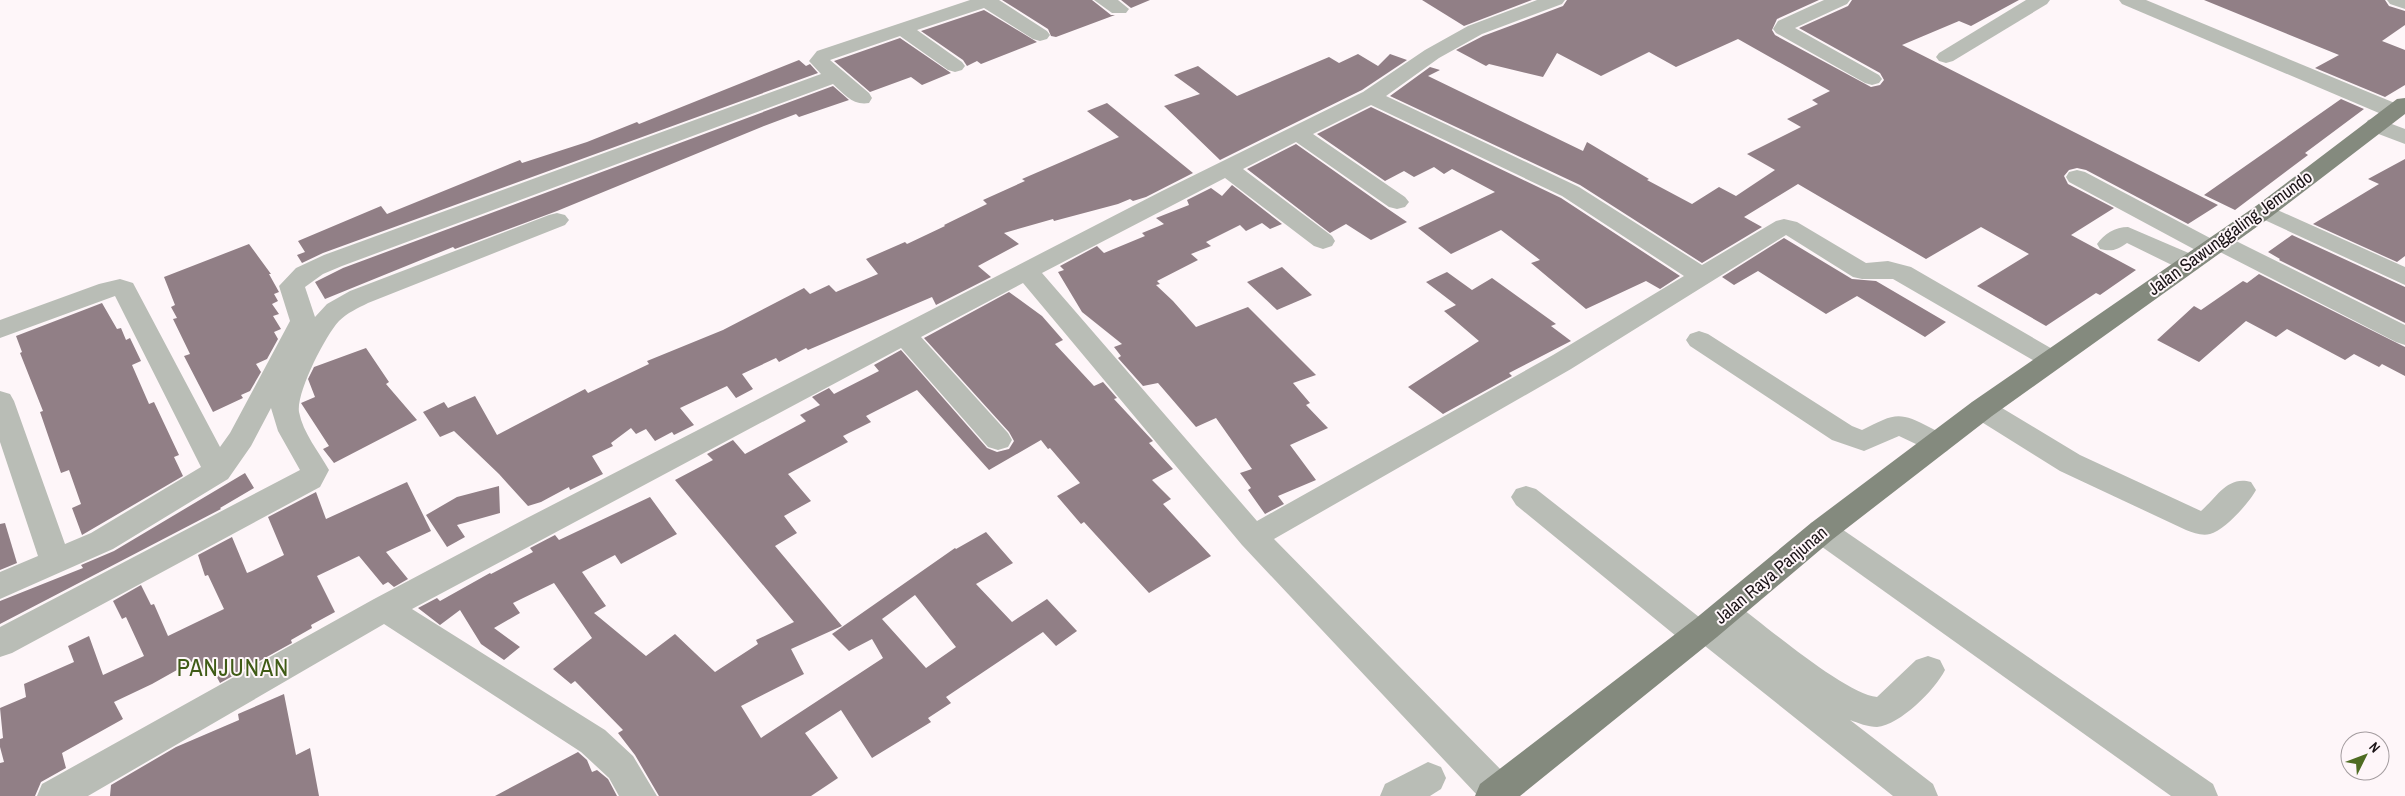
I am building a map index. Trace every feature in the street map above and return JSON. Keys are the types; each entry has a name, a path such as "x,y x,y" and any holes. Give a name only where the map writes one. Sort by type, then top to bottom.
{"main road":[{"name":"Jalan Sawunggaling Jemundo","path":"2052,359 2214,245 2270,214 2394,122"},
{"name":"Jalan Raya Panjunan","path":"1495,794 1719,629 1831,537 1937,444 1992,415 2052,359"}],"street":[{"path":"1840,0 1785,25 1783,29 1872,79"},
{"path":"1946,57 2040,0"},
{"path":"2129,0 2394,122"},
{"path":"2397,0 2405,3"},
{"path":"861,98 819,61 824,55 988,1 1040,35"},
{"path":"55,796 385,608 538,526 1227,168 1371,97 1389,86 1424,59 1475,30 1546,1"},
{"path":"902,29 955,66"},
{"path":"0,586 102,541 166,504 218,470 241,439 303,321 292,286 306,272 360,250 835,76"},
{"path":"1371,97 1420,123 1551,182 1603,211 1702,277"},
{"path":"1297,133 1397,202"},
{"path":"1227,168 1323,241"},
{"path":"2077,177 2214,245 2250,257 2405,336"},
{"path":"2270,214 2405,277"},
{"path":"0,644 310,479 315,470 288,420 285,408 288,395 314,340 325,320 338,307 359,297 558,220"},
{"path":"1254,537 1562,362 1782,227 1789,227 1862,271 1888,269 1902,272 2052,359"},
{"path":"2109,244 2123,234 2128,234 2189,263"},
{"path":"1026,272 1088,347 1254,537 1495,794"},
{"path":"0,329 108,290 120,287 124,289 218,470"},
{"path":"904,335 998,440"},
{"path":"1698,340 1842,433 1857,440 1864,441 1896,425 1903,425 1937,444"},
{"path":"0,401 56,562"},
{"path":"1992,415 2070,463 2197,522 2208,523 2241,490"},
{"path":"1526,497 1767,660 1920,796"},
{"path":"1831,537 2200,796"},
{"path":"385,608 593,741 621,767 639,796"},
{"path":"1767,660 1809,678 1859,709 1876,712 1887,709 1928,670"},
{"path":"1398,796 1428,778"}],"building":[{"path":"1002,0 1092,0 1111,15 1115,15 1056,37 1051,36 1048,29"},
{"path":"1121,0 1150,0 1131,8"},
{"path":"1422,0 1532,0 1464,26"},
{"path":"1567,0 1819,0 1777,19 1772,30 1775,35 1871,87 1880,85 1884,80 1880,73 1799,28 1848,6 1852,0 2019,0 1971,26 1959,21 1902,45 2218,205 2188,224 2086,170 2077,168 2069,170 2064,176 2068,184 2114,208 2071,235 2136,270 2100,295 2096,293 2046,326 1977,286 2029,254 1981,227 1926,259 1798,184 1744,217 1762,227 1702,263 1580,185 1390,96 1430,67 1440,70 1428,76 1583,151 1587,142 1649,179 1647,180 1692,204 1719,187 1736,196 1775,170 1747,154 1801,127 1787,119 1818,104 1812,100 1830,91 1738,39 1676,67 1649,52 1601,76 1557,53 1543,77 1489,64 1486,66 1456,50 1483,36 1563,6"},
{"path":"2204,0 2385,0 2389,6 2405,11 2405,25 2382,41 2405,50 2405,85 2385,97 2315,68 2339,55"},
{"path":"984,10 1037,42 981,64 977,61 967,66 963,60 921,31"},
{"path":"900,38 951,73 922,85 911,77 870,92 834,61"},
{"path":"1358,54 1378,66 1390,54 1407,60 1362,90 1220,160 1164,106 1200,94 1174,75 1198,66 1237,96 1329,57 1339,63"},
{"path":"799,60 806,66 810,64 818,73 323,253 302,263 297,255 305,252 298,241 381,206 387,214 520,160 522,163 587,142 637,122 639,124"},
{"path":"833,86 849,100 799,117 796,114 764,126 557,211 455,249 453,247 325,299 315,282 343,268"},
{"path":"2341,99 2364,109 2305,153 2308,155 2235,210 2204,195"},
{"path":"1107,103 1193,173 1146,197 1133,201 1130,199 1118,204 1004,233 1019,244 978,266 991,277 936,305 932,297 808,350 806,348 779,362 776,358 742,374 753,389 736,398 727,386 680,408 694,425 674,435 672,432 655,441 646,429 636,434 631,428 611,443 613,446 592,456 603,474 570,490 569,487 541,502 528,506 499,474 454,431 440,437 423,412 444,402 448,408 475,396 497,435 585,389 588,393 649,364 647,361 723,330 804,288 810,294 829,285 836,292 878,274 866,259 905,242 907,244 945,226 987,204 983,200 1025,181 1022,179 1119,137 1087,111"},
{"path":"1371,107 1561,198 1680,276 1660,289 1646,281 1586,309 1531,263 1540,260 1501,230 1451,254 1418,228 1495,192 1452,169 1444,174 1434,167 1414,177 1404,171 1385,181 1317,134"},
{"path":"1296,144 1407,222 1371,240 1346,224 1330,233 1247,169"},
{"path":"2405,159 2405,256 2397,262 2313,224 2379,184 2368,179"},
{"path":"1232,185 1282,224 1270,229 1262,223 1246,231 1240,225 1206,242 1211,246 1191,254 1198,260 1157,281 1160,284 1156,285 1196,327 1248,307 1316,375 1293,383 1310,403 1306,405 1328,428 1290,445 1316,480 1278,496 1284,504 1265,514 1248,490 1251,488 1240,473 1252,469 1216,418 1196,427 1158,383 1143,386 1118,358 1121,356 1114,347 1122,344 1082,312 1058,272 1064,270 1060,266 1097,246 1104,253 1145,236 1142,233 1164,224 1156,218 1189,205 1187,200 1211,188 1222,196"},
{"path":"2292,235 2405,287 2405,323 2279,260 2268,252"},
{"path":"1784,238 1852,279 1876,281 1946,322 1925,337 1857,296 1826,314 1758,271 1734,285 1722,277"},
{"path":"249,244 271,274 269,274 279,292 274,294 278,301 272,304 279,314 273,316 281,329 274,332 278,339 267,359 256,364 261,372 250,391 241,395 243,398 213,412 184,356 190,354 173,319 177,318 171,307 175,305 164,277"},
{"path":"1282,267 1312,295 1277,310 1247,282"},
{"path":"1447,272 1472,290 1492,278 1556,324 1551,326 1571,341 1509,373 1512,376 1443,414 1408,387 1479,341 1444,311 1456,305 1426,282"},
{"path":"2259,274 2405,347 2405,376 2382,364 2379,367 2354,354 2345,360 2287,329 2276,337 2246,321 2199,362 2157,340 2194,306 2201,310 2243,281 2247,283"},
{"path":"1009,292 1042,316 1063,340 1055,344 1094,386 1103,382 1117,398 1114,399 1153,441 1149,443 1173,469 1152,480 1171,499 1163,504 1211,556 1149,593 1084,522 1081,524 1057,496 1080,483 1041,440 989,470 917,390 866,416 871,422 843,436 848,442 788,474 811,501 784,516 797,533 775,546 842,626 791,649 804,674 741,706 761,738 883,658 872,639 849,651 832,634 955,548 986,532 1013,563 976,584 1012,622 1047,599 1077,631 1056,646 1043,632 946,697 951,703 928,718 931,722 872,758 841,710 805,733 838,778 811,796 659,796 635,755 618,733 623,730 575,681 571,684 553,669 592,638 554,583 513,603 520,613 494,628 520,647 504,660 481,644 460,610 440,625 418,608 437,598 440,601 533,552 530,548 555,535 559,540 650,497 677,534 621,564 615,555 582,572 606,606 594,613 646,656 675,634 715,672 758,644 756,640 794,622 675,480 713,460 707,454 733,440 745,454 806,421 800,415 820,405 812,397 829,388 834,394 879,371 874,365 901,350 987,448 997,452 1009,449 1014,441 1009,432 924,338","holes":["915,595 956,647 926,668 882,619"]},
{"path":"102,303 117,329 121,328 126,340 130,338 141,361 132,365 149,404 154,402 179,455 174,457 183,476 82,535 72,508 81,504 69,470 61,473 40,412 43,411 20,353 22,352 16,336"},
{"path":"366,348 389,382 386,384 417,420 334,463 323,449 329,446 301,403 315,397 308,379 314,367"},
{"path":"245,473 254,488 221,509 0,624 0,601 83,568 81,565 114,551"},
{"path":"407,482 431,531 386,552 408,579 394,587 388,582 383,585 359,556 317,576 335,612 311,625 312,628 291,640 292,643 220,683 211,666 198,673 193,661 152,684 114,702 123,719 62,753 66,768 41,782 35,796 0,796 0,763 4,762 0,747 0,739 3,738 0,708 26,697 24,684 74,662 68,646 89,636 103,675 144,656 126,617 122,619 113,601 141,585 151,605 154,604 168,636 224,609 208,575 205,576 198,555 232,537 247,573 284,555 268,517 316,492 326,519"},
{"path":"499,486 500,513 457,525 465,537 447,547 426,515 457,497"},
{"path":"5,523 17,563 0,570 0,524"},
{"path":"284,694 296,755 310,748 319,796 110,796 111,785 176,747 239,720 238,714"},
{"path":"578,752 587,760 592,772 597,770 608,779 617,796 495,796"}],"district":[{"name":"PANJUNAN","path":"233,668"}]}
